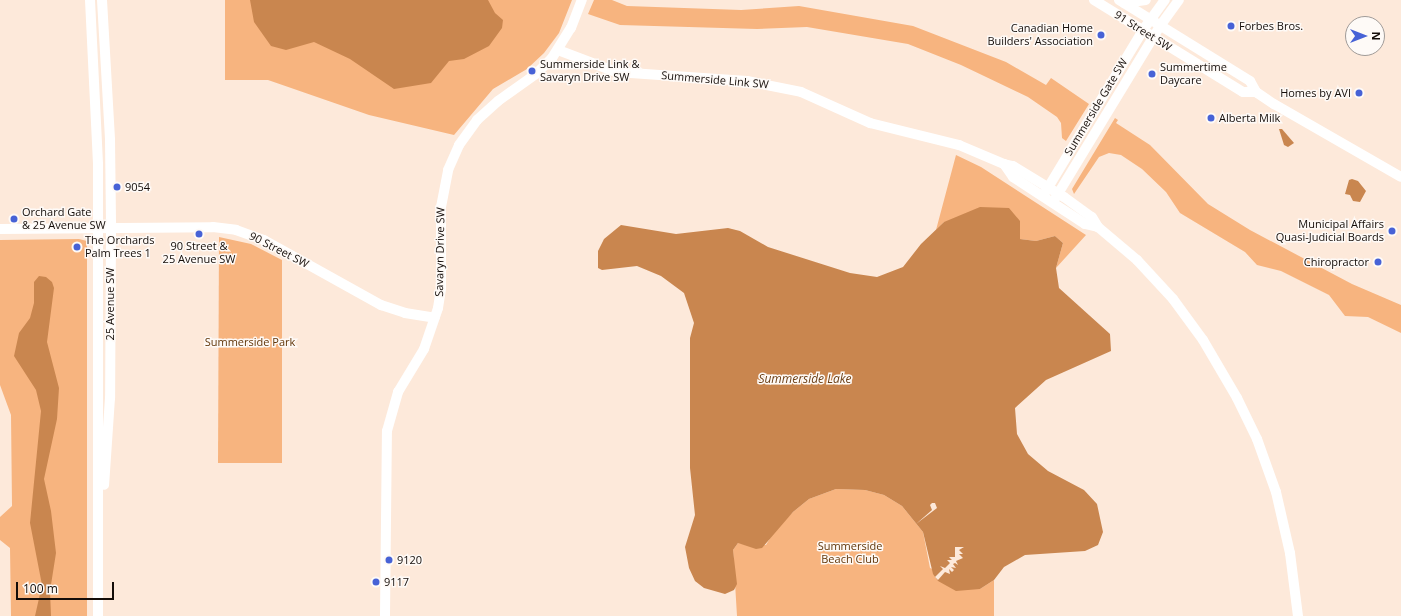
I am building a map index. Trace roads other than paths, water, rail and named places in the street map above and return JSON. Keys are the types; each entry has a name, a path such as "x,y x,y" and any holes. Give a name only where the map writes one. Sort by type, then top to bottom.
{"street":[{"name":"25 Avenue SW","path":"90,0 96,111 98,228 98,616"},
{"name":"25 Avenue SW","path":"98,560 110,398 110,140 102,0"},
{"name":"Savaryn Drive SW","path":"385,616 386,431 398,392 424,349 435,318 441,288 442,199 451,162 466,135 486,112 536,74 558,50 571,28 582,0"},
{"name":"91 Street SW","path":"1094,0 1243,92 1256,92 1401,177"},
{"path":"1122,2 1146,0"},
{"name":"Summerside Gate SW","path":"1046,191 1143,30 1165,0"},
{"name":"Summerside Gate SW","path":"1056,198 1160,26 1179,0"},
{"name":"91 Street SW","path":"1122,2 1250,81 1256,92"},
{"name":"Summerside Link SW","path":"558,50 616,72 728,79 787,88 819,98 870,123 959,145 1004,164 1013,177 1046,191"},
{"path":"1046,191 1085,224 1098,227 1137,260 1173,299 1203,340 1237,398 1257,439 1276,492 1290,553 1298,616"},
{"name":"90 Street SW","path":"0,229 213,227 236,230 264,240 381,305 405,313 435,318"}],"water":[{"path":"250,0 488,0 495,13 503,20 502,28 489,46 464,59 449,61 431,83 394,89 350,59 314,42 286,50 271,46 254,22"},
{"path":"1279,129 1282,129 1294,143 1288,147 1284,145"},
{"path":"1352,179 1358,181 1366,191 1360,202 1353,201 1350,195 1345,194 1349,180"},
{"name":"Summerside Lake","path":"980,207 1009,208 1020,221 1020,239 1036,241 1055,236 1063,243 1056,268 1059,288 1110,334 1111,351 1046,380 1015,408 1017,434 1028,454 1048,471 1084,490 1097,504 1103,532 1098,545 1085,551 1025,555 1004,567 994,580 980,589 956,591 938,581 933,574 923,532 902,506 884,495 865,490 836,489 809,499 793,512 762,548 756,549 738,543 733,550 737,584 734,590 725,594 704,588 695,581 689,568 685,547 695,515 690,468 690,338 694,323 684,293 661,276 637,266 602,270 598,268 598,251 604,239 621,225 676,234 728,228 740,231 768,247 850,273 877,277 903,267 921,244 944,222"},
{"path":"39,276 46,277 52,282 54,288 47,342 59,388 57,419 44,479 51,511 56,553 50,591 51,616 35,616 42,585 30,523 41,411 36,390 14,356 19,333 30,318 34,303 34,282"}],"place":[{"name":"Forbes Bros.","path":"1231,26"},
{"name":"Canadian Home Builders' Association","path":"1101,35"},
{"name":"Summerside Link & Savaryn Drive SW","path":"532,71"},
{"name":"Summertime Daycare","path":"1152,74"},
{"name":"Homes by AVI","path":"1359,93"},
{"name":"Alberta Milk","path":"1211,118"},
{"name":"9054","path":"117,187"},
{"name":"Orchard Gate & 25 Avenue SW","path":"14,219"},
{"name":"Municipal Affairs Quasi-Judicial Boards","path":"1392,231"},
{"name":"90 Street & 25 Avenue SW","path":"199,234"},
{"name":"The Orchards Palm Trees 1","path":"77,247"},
{"name":"Chiropractor","path":"1378,262"},
{"name":"9120","path":"389,560"},
{"name":"9117","path":"376,582"}],"park label":[{"name":"Summerside Park","path":"250,342"},
{"name":"Summerside Beach Club","path":"850,553"}]}
